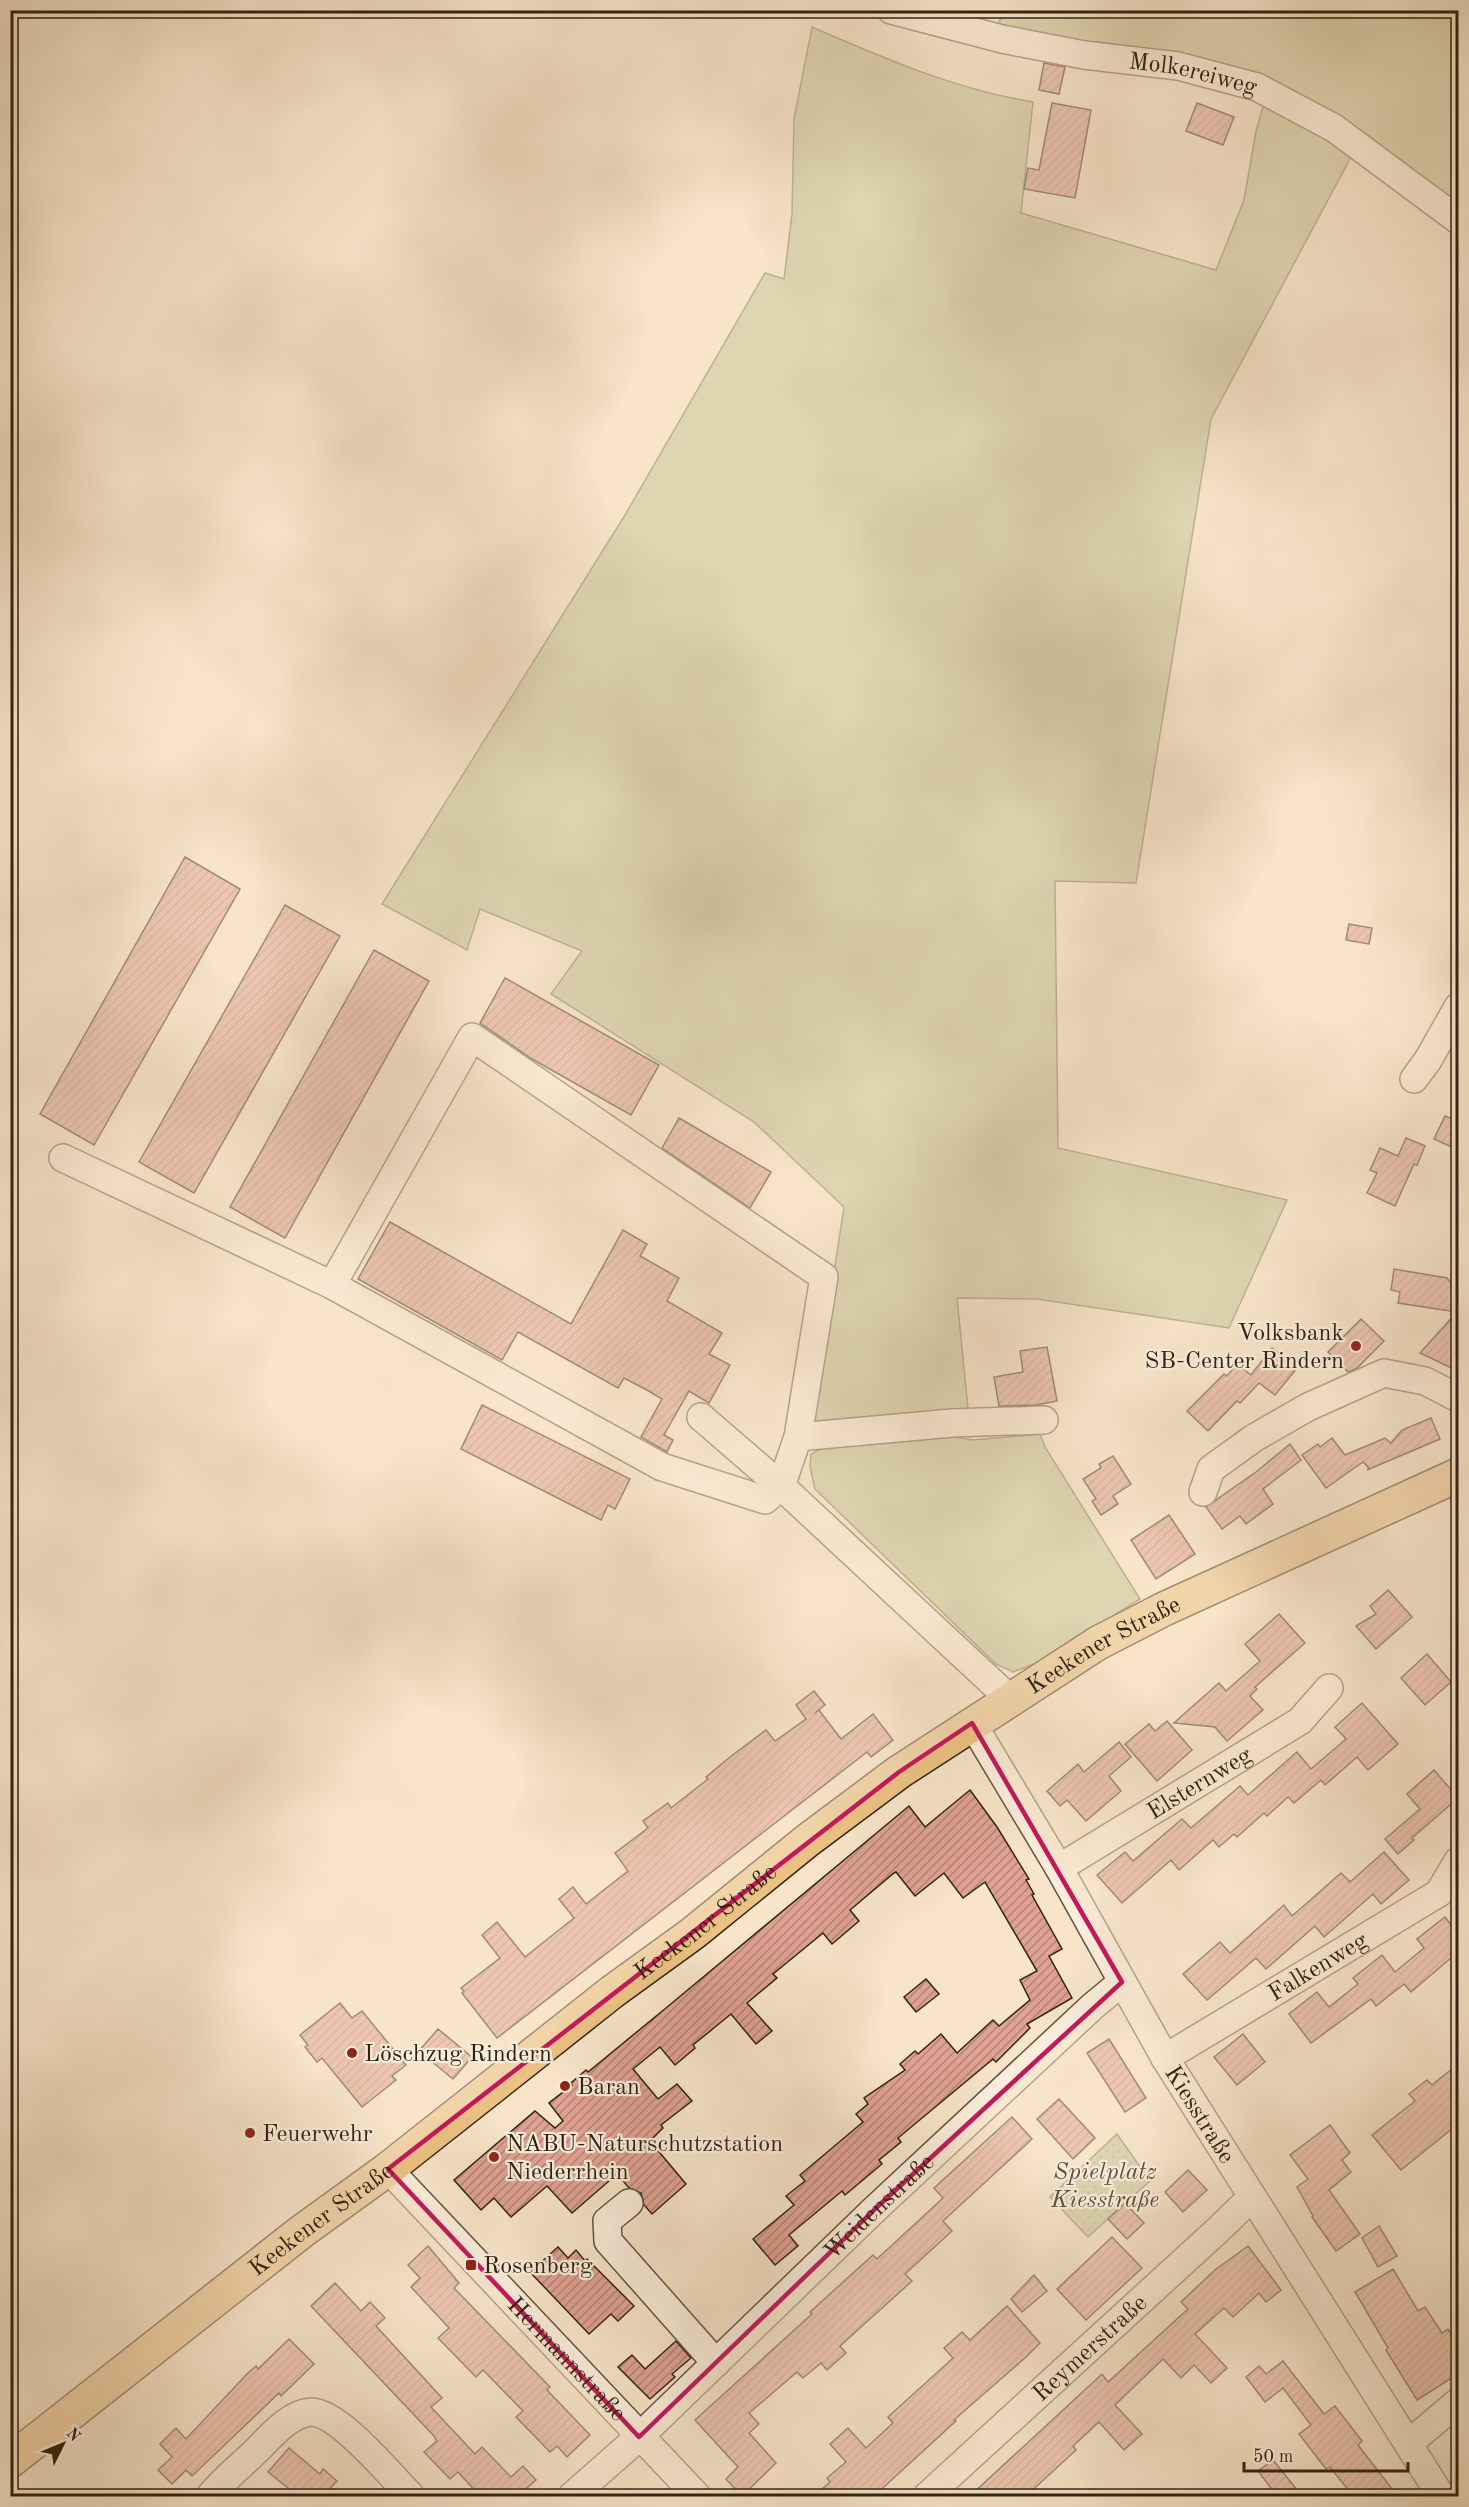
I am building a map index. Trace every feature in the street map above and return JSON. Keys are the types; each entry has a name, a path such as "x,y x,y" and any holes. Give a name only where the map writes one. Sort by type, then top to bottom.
{"main road":[{"name":"Keekener Straße","path":"10,2461 301,2232 388,2169 612,1992 692,1934 808,1840 899,1772 1098,1643 1164,1609 1458,1475"}],"street":[{"name":"Molkereiweg","path":"891,10 1002,39 1084,55 1178,66 1257,87 1334,128 1458,220"},
{"path":"1413,1079 1428,1060 1458,1007"},
{"path":"63,1158 332,1285 662,1467 765,1500 781,1486 798,1437 824,1277 471,1037 332,1285"},
{"path":"1203,1492 1211,1469 1254,1438 1308,1407 1384,1373 1425,1381 1458,1398"},
{"path":"702,1417 781,1486 1010,1699"},
{"path":"798,1437 952,1423 1044,1420"},
{"name":"Elsternweg","path":"1059,1868 1300,1721 1329,1688"},
{"name":"Kiesstraße","path":"972,1723 1059,1868 1165,2058 1442,2496"},
{"name":"Falkenweg","path":"1165,2058 1439,1893 1458,1861"},
{"name":"Weidenstraße","path":"572,2496 639,2437 875,2209 1093,2006 1122,1982"},
{"name":"Hermannstraße","path":"388,2169 639,2437 698,2496"},
{"name":"Reymerstraße","path":"927,2496 1220,2229 1252,2197"},
{"path":"629,2203 607,2221 608,2241 716,2363"},
{"path":"1408,2444 1458,2402"},
{"path":"210,2496 278,2430 294,2418 311,2412 328,2417 346,2430 411,2496"}],"highlighted area":[{"path":"972,1723 1122,1982 875,2209 639,2437 388,2169 899,1772"}],"green space":[{"path":"1008,10 1458,11 1458,211 1429,189 1371,137 1308,100 1181,54 1099,42 1054,40 1003,30 999,21"},
{"path":"812,27 921,72 976,90 1033,102 1021,213 1216,270 1244,200 1256,131 1265,100 1352,155 1211,419 1136,883 1055,881 1058,1148 1287,1200 1229,1328 1037,1299 957,1298 969,1418 811,1424 844,1207 754,1122 551,994 582,951 480,909 467,950 382,904 625,515 765,273 784,279 792,214 794,119"},
{"path":"923,1432 973,1440 1040,1434 1045,1447 1140,1599 1039,1662 1013,1672 996,1664 815,1489 810,1467 811,1454 838,1440"},
{"name":"Spielplatz Kiesstraße","path":"1117,2134 1150,2181 1088,2237 1050,2197"}],"building":[{"path":"1044,63 1065,67 1059,94 1039,90"},
{"path":"1052,103 1091,110 1075,198 1024,189 1028,168 1039,170"},
{"path":"1197,103 1234,117 1223,145 1186,131"},
{"path":"185,857 240,889 94,1145 40,1114"},
{"path":"285,905 340,936 194,1193 139,1162"},
{"path":"1349,924 1372,928 1369,944 1346,940"},
{"path":"374,950 429,981 285,1238 230,1207"},
{"path":"505,978 659,1065 631,1115 532,1059 480,1023"},
{"path":"1445,1116 1458,1121 1458,1150 1434,1139"},
{"path":"679,1118 771,1172 750,1208 662,1148"},
{"path":"1406,1138 1425,1146 1395,1206 1367,1193 1377,1173 1370,1170 1380,1148 1398,1156"},
{"path":"390,1222 571,1324 623,1230 647,1244 640,1256 679,1278 667,1301 722,1333 709,1354 730,1365 709,1403 689,1391 664,1435 673,1440 667,1452 641,1437 662,1399 647,1390 624,1378 618,1388 518,1332 502,1360 358,1279"},
{"path":"1394,1269 1447,1278 1458,1292 1458,1371 1420,1353 1457,1312 1398,1303 1400,1292 1391,1290"},
{"name":"Volksbank SB-Center Rindern","path":"1361,1319 1384,1341 1357,1368 1348,1372 1328,1352"},
{"path":"1047,1347 1057,1401 1036,1405 999,1406 994,1377 1023,1372 1020,1351"},
{"path":"1272,1348 1297,1368 1275,1395 1259,1383 1240,1403 1237,1401 1208,1431 1187,1411 1224,1374 1227,1376 1237,1364 1251,1375"},
{"path":"482,1405 630,1479 615,1509 608,1505 601,1520 461,1449"},
{"path":"1431,1418 1440,1439 1367,1470 1369,1468 1363,1462 1326,1488 1302,1455 1318,1444 1320,1447 1332,1438 1345,1455 1385,1438 1391,1443 1402,1430"},
{"path":"1290,1444 1301,1460 1263,1489 1273,1504 1246,1524 1240,1516 1222,1529 1206,1507 1256,1472"},
{"path":"1113,1456 1131,1484 1113,1496 1118,1504 1101,1515 1092,1501 1096,1499 1083,1479 1101,1468 1099,1464"},
{"path":"1169,1515 1195,1554 1156,1579 1131,1540"},
{"path":"1388,1590 1412,1617 1376,1649 1356,1626 1376,1614 1370,1606"},
{"path":"1279,1614 1305,1643 1255,1687 1257,1689 1250,1696 1263,1710 1227,1741 1215,1727 1174,1723 1219,1683 1226,1691 1260,1661 1245,1644"},
{"path":"1427,1654 1451,1682 1425,1705 1401,1678"},
{"path":"814,1691 825,1705 815,1713 819,1710 841,1739 873,1714 893,1740 871,1757 867,1752 497,2038 462,1993 464,1991 461,1988 500,1958 482,1935 497,1922 525,1957 574,1918 559,1899 573,1887 586,1904 628,1871 615,1853 648,1828 643,1821 668,1803 671,1808 708,1779 706,1777 730,1757 766,1730 775,1741 806,1719 796,1705"},
{"path":"1362,1703 1398,1744 1368,1770 1357,1757 1325,1785 1321,1780 1294,1803 1288,1797 1267,1816 1264,1813 1237,1837 1234,1834 1219,1847 1213,1840 1179,1870 1171,1860 1122,1903 1097,1875 1125,1852 1133,1861 1182,1819 1191,1828 1240,1786 1248,1795 1297,1752 1311,1769 1346,1739 1335,1727"},
{"path":"1167,1721 1192,1750 1157,1781 1125,1744 1149,1724 1155,1731"},
{"path":"1119,1742 1131,1757 1109,1776 1121,1791 1086,1821 1067,1800 1060,1806 1047,1791 1078,1764 1084,1772"},
{"path":"1434,1770 1458,1798 1412,1838 1414,1840 1398,1854 1385,1839 1420,1809 1407,1794"},
{"path":"970,1790 997,1827 1029,1879 1026,1880 1034,1894 1032,1895 1062,1949 1049,1956 1072,1998 1027,2024 1030,2028 996,2062 993,2059 898,2138 901,2142 879,2160 882,2164 845,2195 842,2191 789,2235 798,2246 775,2265 753,2239 794,2205 786,2196 805,2181 800,2175 863,2122 856,2114 868,2104 864,2098 905,2070 900,2064 915,2051 918,2054 941,2034 957,2053 993,2020 999,2026 1030,2000 1020,1980 1037,1971 985,1882 963,1898 944,1873 915,1896 896,1872 894,1873 850,1910 859,1921 832,1944 823,1933 773,1974 777,1978 747,2003 772,2031 756,2044 731,2014 693,2045 695,2048 675,2065 660,2047 633,2069 658,2099 677,2084 692,2101 661,2125 663,2128 650,2141 686,2184 652,2214 644,2205 641,2193 629,2188 617,2174 572,2213 547,2186 511,2217 494,2198 481,2210 454,2180 535,2111 555,2128 563,2121 549,2103 572,2085 571,2083 586,2070 588,2072 909,1806 925,1827"},
{"path":"1384,1852 1409,1880 1381,1904 1373,1894 1324,1937 1315,1926 1266,1969 1256,1958 1207,2000 1183,1974 1220,1942 1230,1953 1284,1905 1292,1916 1341,1873 1350,1882"},
{"path":"1445,1917 1458,1934 1458,1952 1411,1992 1404,1984 1376,2006 1371,1999 1311,2043 1289,2014 1317,1992 1329,2007 1358,1984 1353,1978 1382,1955 1395,1972 1424,1948 1417,1939"},
{"path":"926,1979 939,1994 916,2012 904,1997"},
{"name":"Löschzug Rindern","path":"340,2003 352,2018 362,2011 406,2065 392,2076 396,2080 362,2107 322,2058 317,2062 305,2047 308,2045 300,2035"},
{"path":"438,2029 472,2057 453,2079 419,2051"},
{"path":"1243,2034 1265,2062 1237,2085 1214,2057"},
{"path":"1109,2039 1146,2098 1125,2112 1087,2053"},
{"path":"1458,2064 1458,2124 1401,2170 1372,2135 1415,2101 1409,2094 1427,2080 1432,2085"},
{"path":"1059,2099 1095,2138 1073,2159 1037,2119"},
{"path":"1012,2117 1032,2139 943,2221 952,2231 905,2274 912,2281 840,2346 846,2353 827,2370 821,2363 803,2378 797,2372 749,2413 759,2424 749,2433 776,2463 742,2496 726,2479 738,2467 695,2420 812,2314 810,2312 873,2255 877,2259 943,2198 934,2188"},
{"path":"1330,2125 1350,2153 1342,2160 1351,2172 1329,2190 1360,2234 1336,2251 1312,2217 1297,2187 1308,2179 1290,2155"},
{"path":"1188,2170 1207,2190 1183,2212 1165,2192"},
{"path":"1125,2203 1144,2223 1127,2239 1108,2219"},
{"path":"1379,2226 1397,2256 1378,2267 1362,2238"},
{"path":"1112,2237 1142,2268 1086,2320 1057,2289"},
{"path":"428,2246 459,2283 454,2288 550,2387 547,2390 590,2435 567,2457 557,2446 550,2452 516,2417 523,2411 483,2370 476,2377 438,2338 449,2328 411,2287 420,2278 408,2265"},
{"path":"1248,2246 1281,2290 1266,2302 1259,2293 1233,2317 1224,2308 1195,2334 1227,2368 1211,2383 1194,2365 1181,2378 1163,2359 1115,2405 1142,2434 1124,2450 1099,2422 1073,2446 1076,2450 1026,2496 970,2496 1102,2374 1108,2382 1188,2309 1181,2302 1215,2270"},
{"path":"558,2247 568,2258 576,2250 634,2306 618,2321 611,2314 589,2334 530,2272"},
{"path":"1393,2269 1418,2311 1425,2307 1442,2333 1448,2329 1458,2346 1458,2374 1417,2400 1386,2350 1388,2348 1355,2292"},
{"path":"1034,2275 1047,2291 1022,2312 1011,2299"},
{"path":"335,2283 361,2311 370,2302 385,2318 376,2326 442,2398 431,2407 475,2454 482,2447 511,2477 523,2466 536,2480 518,2496 480,2496 458,2472 450,2479 424,2452 437,2441 434,2436 311,2306"},
{"path":"1007,2306 1040,2343 1025,2358 954,2420 956,2421 874,2496 814,2496 830,2482 827,2478 846,2462 830,2444 848,2428 866,2448 893,2423 888,2417 953,2358 944,2348 962,2332 970,2340"},
{"path":"289,2339 314,2364 281,2396 279,2393 192,2476 186,2470 172,2484 158,2470 172,2457 160,2444 176,2428 186,2439 247,2374 256,2366 258,2369"},
{"path":"676,2341 691,2358 672,2374 675,2377 650,2399 618,2367 632,2355 645,2369"},
{"path":"1283,2361 1324,2414 1335,2406 1362,2441 1358,2445 1393,2490 1384,2496 1353,2496 1330,2467 1326,2469 1299,2434 1311,2425 1283,2388 1265,2402 1246,2377 1259,2366 1266,2374"},
{"path":"289,2448 320,2474 323,2469 337,2481 323,2496 298,2496 268,2472"},
{"path":"1273,2460 1302,2496 1277,2496 1258,2471"}],"place":[{"name":"Volksbank SB-Center Rindern","path":"1356,1346"},
{"name":"Löschzug Rindern","path":"352,2053"},
{"name":"Baran","path":"565,2086"},
{"name":"Feuerwehr","path":"250,2133"},
{"name":"NABU-Naturschutzstation Niederrhein","path":"494,2157"},
{"name":"Rosenberg","path":"471,2265"}]}
